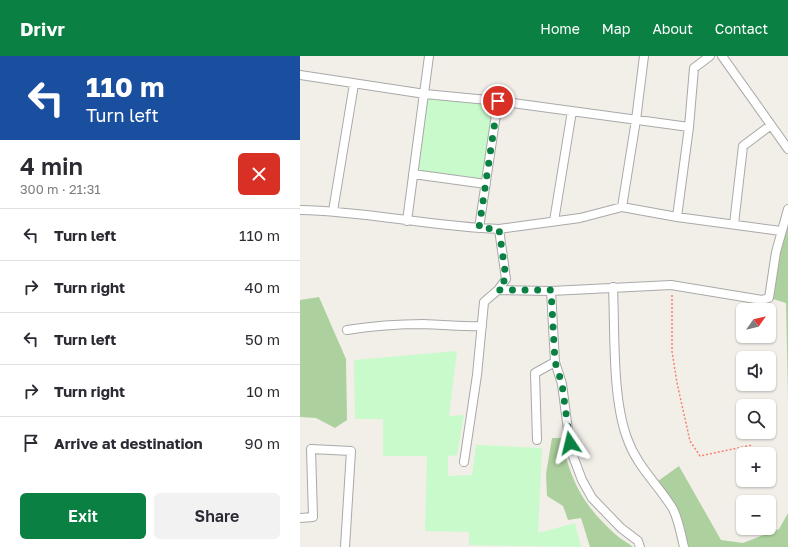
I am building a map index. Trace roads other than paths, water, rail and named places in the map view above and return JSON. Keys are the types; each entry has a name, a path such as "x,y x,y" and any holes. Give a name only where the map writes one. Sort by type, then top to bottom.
{"street":[{"path":"407,221 429,56"},
{"path":"622,207 636,120 644,56"},
{"path":"677,217 689,127 694,68 710,56"},
{"path":"722,56 788,149"},
{"path":"300,75 425,94 498,101 689,127"},
{"path":"333,210 354,84"},
{"path":"479,228 498,101"},
{"path":"554,221 572,111"},
{"path":"734,224 743,146 771,126"},
{"path":"413,174 486,184"},
{"path":"300,210 333,210 407,221 499,229 580,218 622,207 677,217 781,231"},
{"path":"498,290 551,290 671,285 762,300 769,298 781,231 788,209"},
{"path":"464,462 477,375 484,302 498,290 506,278 499,229"},
{"path":"613,287 617,392 627,439 642,469 673,510 684,547"},
{"path":"551,290 555,362 562,384 573,456 582,480 592,498 605,513 638,541 640,547"},
{"path":"347,330 366,327 424,324 458,327 482,326"},
{"path":"537,440 535,373 555,362"},
{"path":"300,518 313,517 311,449 351,451 345,547"}]}
